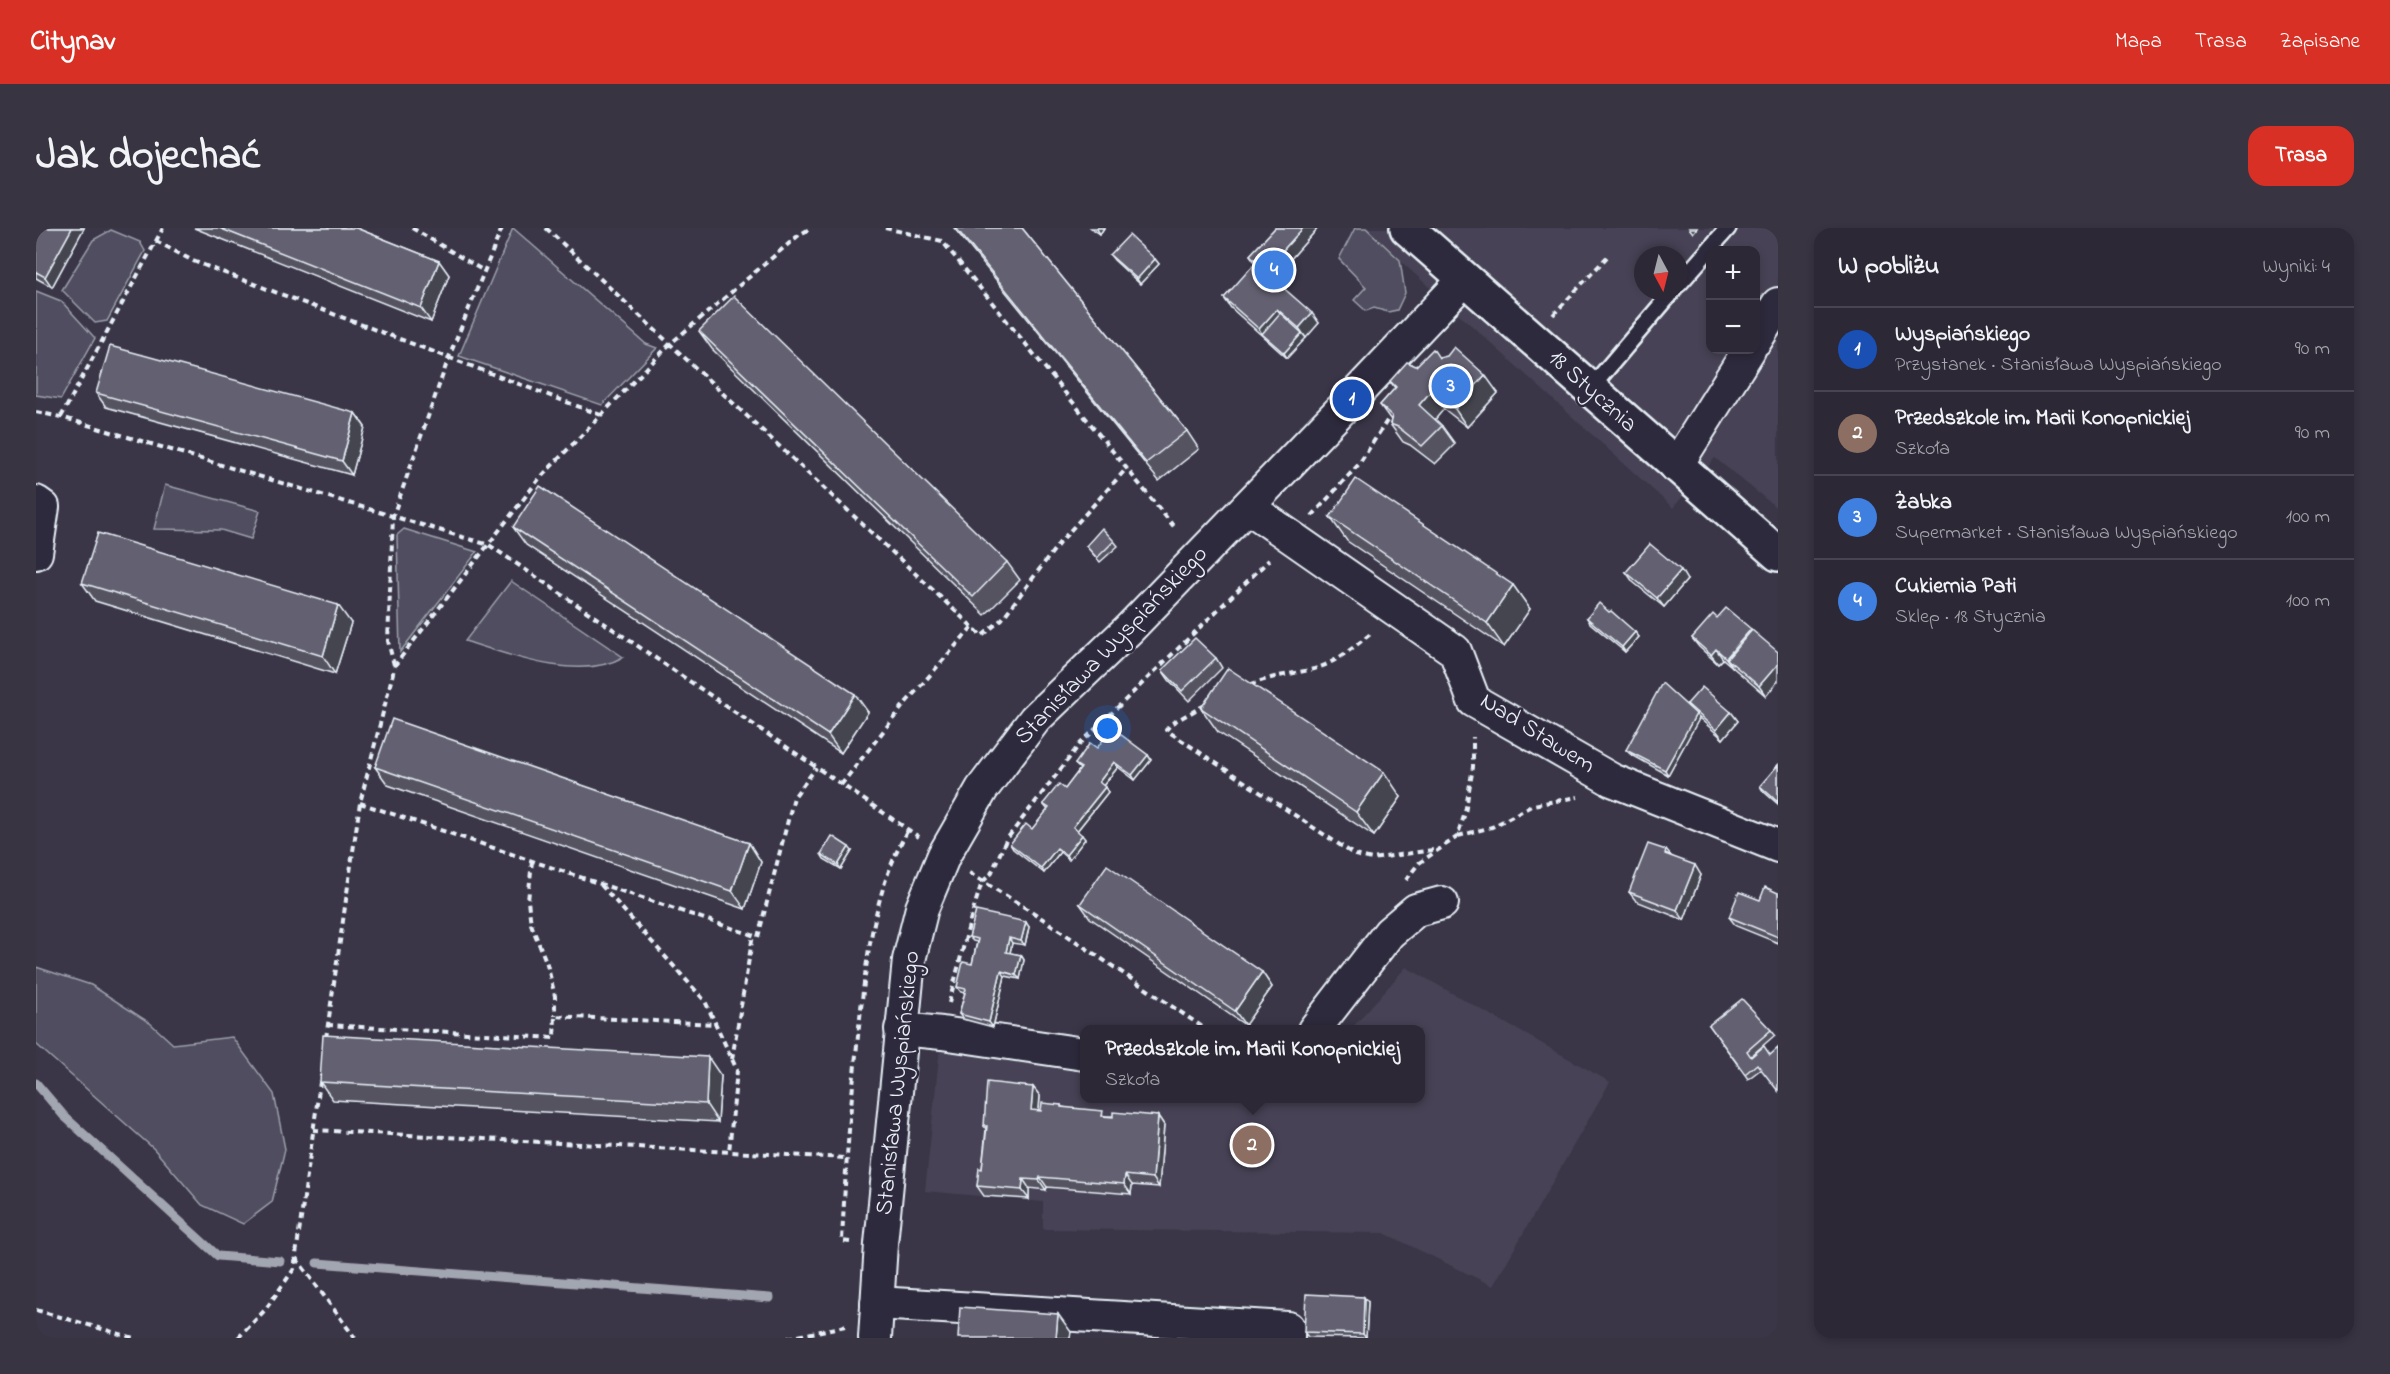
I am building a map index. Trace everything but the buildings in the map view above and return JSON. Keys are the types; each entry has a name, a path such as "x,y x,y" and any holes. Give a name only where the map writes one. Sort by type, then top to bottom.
{"street":[{"name":"18 Stycznia","path":"1407,228 1778,554"},
{"name":"Stanisława Wyspiańskiego","path":"874,1338 909,960 922,908 944,855 982,789 1035,719 1129,629 1464,280"},
{"path":"1760,332 1778,304"},
{"path":"1676,466 1746,354"},
{"path":"36,502 43,507 36,554"},
{"name":"Nad Stawem","path":"1248,507 1455,651 1474,700 1612,780 1778,846"},
{"path":"1317,1025 1389,933 1416,910 1442,903"},
{"path":"901,1029 1080,1053"},
{"path":"877,1303 1288,1328 1288,1338"}],"lane":[{"path":"1688,274 1728,228"},
{"path":"1589,390 1665,300"}],"path":[{"path":"61,417 163,228"},
{"path":"412,228 484,271"},
{"path":"394,665 388,641 393,516 449,357 502,228"},
{"path":"546,228 982,636 1002,619 1060,542 1127,468"},
{"path":"795,228 799,235"},
{"path":"324,1049 360,804 394,665 539,479 670,344 799,235 812,228"},
{"path":"885,228 942,241 1175,528"},
{"path":"156,241 193,261 601,415"},
{"path":"1553,315 1607,257"},
{"path":"942,1033 968,927 982,882 991,874 1006,840 1080,744 1291,538 1359,464 1396,407"},
{"path":"36,412 61,417 489,545 982,882 1034,913 1201,1025"},
{"path":"1247,686 1267,677 1316,668 1344,654 1374,631 1393,608"},
{"path":"841,785 903,706 972,627"},
{"path":"1457,837 1465,813 1473,767 1474,700"},
{"path":"1206,704 1172,723 1166,730 1355,855 1372,859 1439,849"},
{"path":"360,804 758,937 794,797 816,768"},
{"path":"1405,882 1419,863 1457,837 1492,827 1533,805 1590,795 1602,774"},
{"path":"860,1242 842,1241 845,1158 865,972 893,856 908,830"},
{"path":"327,1025 554,1038 555,996 547,964 531,924 528,901 532,861"},
{"path":"600,884 705,1001 737,1071 729,1152"},
{"path":"732,1060 753,935"},
{"path":"555,1016 715,1024"},
{"path":"238,1338 266,1310 294,1269 321,1072"},
{"path":"314,1130 845,1158"},
{"path":"295,1257 355,1338"},
{"path":"36,1310 134,1338"}],"shaded area":[{"path":"513,228 646,344 657,348 602,405 459,356"},
{"path":"1355,228 1366,228 1400,260 1405,293 1397,310 1388,312 1374,308 1366,311 1354,300 1366,287 1339,259"},
{"path":"1364,228 1778,228 1778,509 1715,458 1673,508"},
{"path":"111,230 140,242 145,251 107,321 95,323 62,290 93,240"},
{"path":"36,291 61,301 95,338 61,399 36,395"},
{"path":"165,485 260,511 251,539 221,530 154,529"},
{"path":"404,529 477,552 400,652 397,535"},
{"path":"511,581 623,657 606,664 566,667 523,659 465,641"},
{"path":"36,967 91,985 150,1023 173,1044 232,1037 274,1094 285,1149 272,1202 243,1224 202,1205 154,1149 36,1044"},
{"path":"1406,967 1610,1082 1493,1286 1384,1233 1043,1229 1043,1202 925,1191 940,1047 1080,1067 1080,1103 1425,1103 1425,1025 1355,1025"}],"waterway":[{"path":"36,1083 64,1116 218,1256 280,1261"},
{"path":"317,1263 770,1298"}],"place":[{"name":"Cukiernia Pati","path":"1274,270"},
{"name":"Żabka","path":"1451,386"},
{"name":"Wyspiańskiego","path":"1352,399"},
{"name":"Przedszkole im. Marii Konopnickiej","path":"1252,1145"}]}
